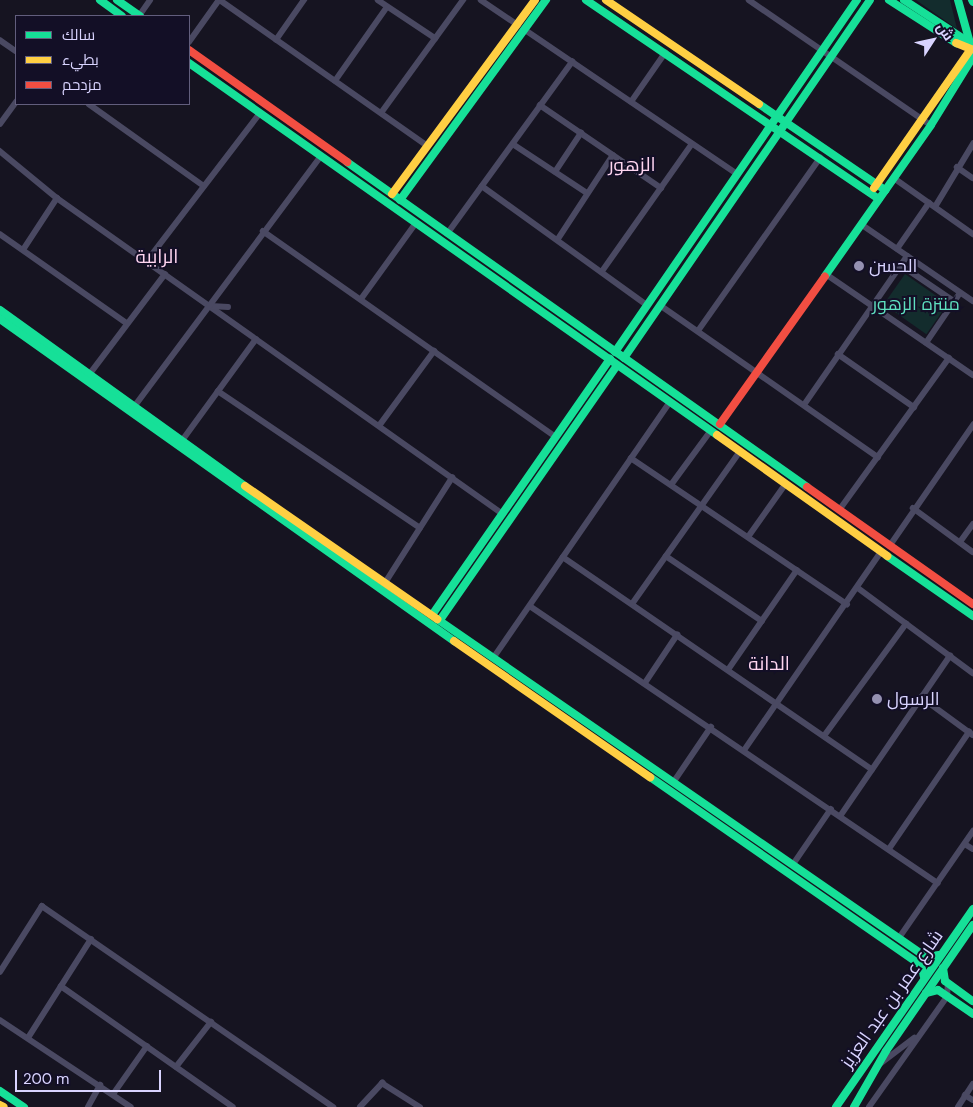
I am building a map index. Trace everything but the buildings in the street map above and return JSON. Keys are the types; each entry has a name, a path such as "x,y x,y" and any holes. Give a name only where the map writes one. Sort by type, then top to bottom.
{"street":[{"path":"100,0 121,15"},
{"path":"117,0 138,15"},
{"path":"140,15 150,0"},
{"path":"190,41 219,0 428,146"},
{"path":"276,40 304,0"},
{"path":"378,0 435,38"},
{"path":"381,113 463,0"},
{"path":"482,0 737,174"},
{"path":"400,200 521,27 535,0"},
{"path":"392,194 521,27 546,0"},
{"path":"586,0 879,199"},
{"path":"606,0 885,190"},
{"path":"749,0 931,125"},
{"path":"615,352 857,0"},
{"path":"624,358 870,0"},
{"path":"889,0 948,39 972,47"},
{"path":"904,0 972,47"},
{"path":"720,424 931,125 972,47 958,0"},
{"path":"335,81 387,7"},
{"path":"0,40 15,50"},
{"path":"870,193 923,120 972,47"},
{"path":"190,51 447,234 891,544 973,604"},
{"path":"631,102 665,53"},
{"path":"447,234 572,62"},
{"path":"190,64 973,616"},
{"path":"0,124 15,103"},
{"path":"90,105 204,186"},
{"path":"540,105 661,188"},
{"path":"147,261 260,113"},
{"path":"555,172 581,133"},
{"path":"513,144 587,193"},
{"path":"603,270 692,144"},
{"path":"935,207 957,167 973,144"},
{"path":"0,151 57,198 503,514"},
{"path":"698,331 818,157 827,151"},
{"path":"558,239 613,155"},
{"path":"134,408 321,156"},
{"path":"957,167 973,178"},
{"path":"894,178 973,234"},
{"path":"482,186 603,270 647,305"},
{"path":"23,250 57,198"},
{"path":"898,249 929,203"},
{"path":"361,299 416,223"},
{"path":"861,224 971,300 973,293"},
{"path":"264,231 556,437"},
{"path":"0,234 125,322"},
{"path":"804,405 907,256"},
{"path":"901,265 954,301"},
{"path":"89,375 125,322 164,274"},
{"path":"826,274 973,375"},
{"path":"926,343 960,292"},
{"path":"209,305 228,307"},
{"path":"660,305 878,457"},
{"path":"0,310 181,442 675,780 899,938 930,958 939,955"},
{"path":"0,318 434,627 921,965 924,977"},
{"path":"181,442 256,339"},
{"path":"379,426 434,351"},
{"path":"838,354 914,407"},
{"path":"840,509 949,358"},
{"path":"434,627 437,618 503,514 610,359"},
{"path":"437,618 617,365"},
{"path":"218,391 420,528"},
{"path":"494,657 669,403"},
{"path":"891,544 913,508 973,425"},
{"path":"671,485 710,432"},
{"path":"632,604 738,452 746,450 746,443"},
{"path":"631,458 847,604"},
{"path":"756,464 758,458 766,458"},
{"path":"385,582 452,478"},
{"path":"748,537 785,485"},
{"path":"913,508 973,552"},
{"path":"960,542 973,524"},
{"path":"745,749 847,604 881,552"},
{"path":"666,556 762,621"},
{"path":"563,557 872,769"},
{"path":"728,670 797,570"},
{"path":"858,588 973,673"},
{"path":"530,606 745,749 938,883"},
{"path":"824,736 906,624"},
{"path":"645,682 677,634"},
{"path":"841,816 950,656"},
{"path":"889,849 971,734 921,697"},
{"path":"675,780 711,727"},
{"path":"794,863 831,809"},
{"path":"862,924 893,940 899,938 973,832"},
{"path":"965,844 973,849"},
{"path":"0,972 42,906 333,1107"},
{"name":"شارع عمر بن عبد العزيز","path":"836,1107 939,955 973,909"},
{"name":"شارع عمر بن عبد العزيز","path":"854,1107 878,1065 973,925"},
{"path":"28,1038 90,939"},
{"path":"943,967 943,977 948,984 973,1001"},
{"path":"869,1107 947,997 948,984"},
{"path":"61,986 232,1107"},
{"path":"926,993 935,989 973,1014"},
{"path":"0,1020 131,1107"},
{"path":"176,1068 211,1022"},
{"path":"878,1065 920,1033"},
{"path":"114,1094 147,1046"},
{"path":"360,1107 382,1083 420,1107"},
{"path":"958,1107 973,1084"},
{"path":"88,1107 100,1085"},
{"path":"0,1091 24,1107"},
{"path":"965,1095 973,1100"},
{"path":"0,1105 4,1107"}],"green space":[{"path":"916,0 950,0 957,29"},
{"name":"منتزة الزهور","path":"905,274 948,304 926,334 884,304"}],"traffic: fast":[{"path":"100,0 121,15"},
{"path":"117,0 139,15"},
{"path":"400,200 546,0"},
{"path":"586,0 879,199"},
{"path":"615,352 857,0"},
{"path":"624,358 870,0"},
{"path":"889,0 956,43"},
{"path":"904,0 970,43"},
{"path":"958,0 970,43"},
{"path":"825,276 931,125 973,57"},
{"path":"190,64 717,435"},
{"path":"759,104 885,190"},
{"path":"347,162 807,487"},
{"path":"0,310 245,486"},
{"path":"0,319 454,641"},
{"path":"432,615 610,359"},
{"path":"440,620 617,365"},
{"path":"887,556 973,616"},
{"path":"437,619 926,957 939,955"},
{"path":"650,777 921,965 924,977"},
{"path":"836,1107 973,909"},
{"path":"854,1107 886,1051 973,925"},
{"path":"943,968 945,981 973,1001"},
{"path":"926,993 938,990 973,1014"},
{"path":"0,1091 24,1107"}],"traffic: slow":[{"path":"392,194 535,0"},
{"path":"606,0 759,104"},
{"path":"874,188 971,49 956,43"},
{"path":"717,435 887,556"},
{"path":"245,486 437,619"},
{"path":"454,641 650,777"},
{"path":"0,1105 4,1107"}],"traffic: jam":[{"path":"190,51 347,162"},
{"path":"720,424 825,276"},
{"path":"807,487 973,604"}],"place":[{"name":"الحسن","path":"859,266"},
{"name":"الرسول","path":"877,699"}],"district":[{"name":"الزهور","path":"632,165"},
{"name":"الرابية","path":"157,257"},
{"name":"الدانة","path":"769,664"}]}
